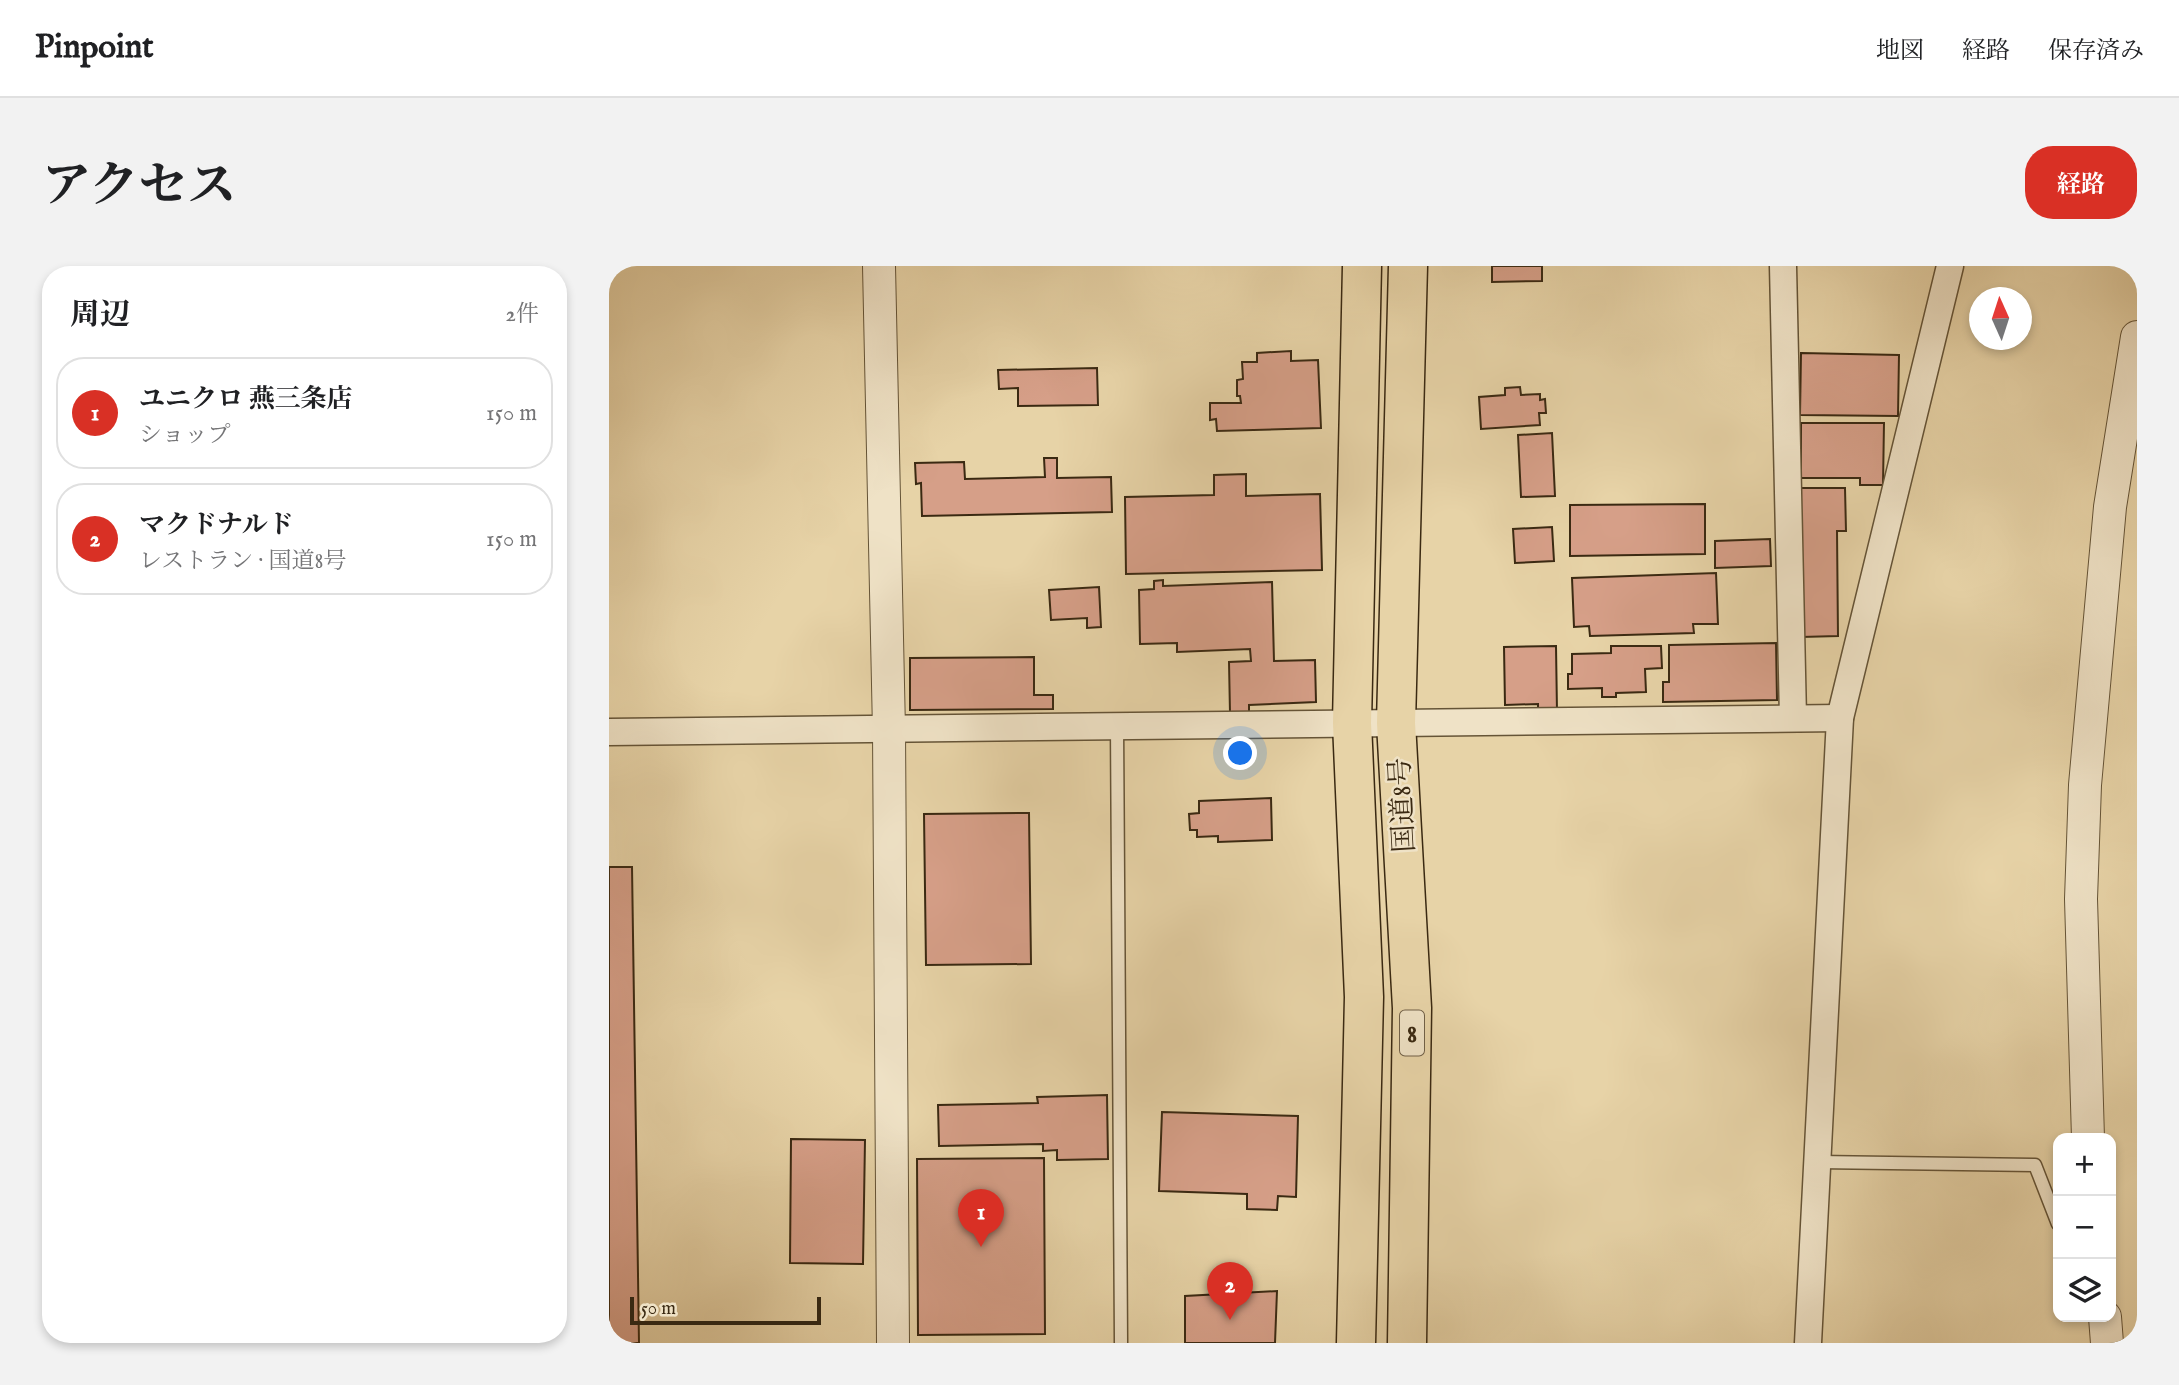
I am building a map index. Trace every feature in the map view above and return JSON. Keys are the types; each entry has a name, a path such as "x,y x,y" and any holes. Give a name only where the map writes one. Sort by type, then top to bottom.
{"highway":[{"name":"国道8号","path":"1356,1343 1364,998 1352,723 1361,266"},
{"name":"国道8号","path":"1407,1343 1412,1008 1397,723 1408,266"}],"street":[{"path":"879,266 889,730 893,1343"},
{"path":"1783,266 1793,718"},
{"path":"1808,1343 1840,718 1950,266"},
{"path":"2088,1133 2081,899 2085,785 2110,507 2137,337"},
{"path":"609,732 1840,718"},
{"path":"2106,1322 2108,1343"}],"lane":[{"path":"1117,726 1121,1343"},
{"path":"1818,1162 2035,1166 2053,1211"}],"building":[{"path":"1492,266 1542,266 1542,281 1492,282"},
{"path":"1291,351 1291,361 1318,360 1321,428 1217,431 1216,419 1210,420 1210,403 1241,403 1240,396 1237,396 1237,380 1243,379 1242,362 1257,362 1257,353"},
{"path":"1801,353 1899,355 1898,416 1800,415"},
{"path":"1097,368 1098,405 1018,406 1018,388 999,389 998,370"},
{"path":"1520,387 1521,395 1540,394 1540,400 1545,399 1546,413 1539,413 1540,425 1481,429 1479,397 1505,395 1505,388"},
{"path":"1801,423 1884,423 1883,485 1860,485 1860,478 1801,478"},
{"path":"1552,433 1555,496 1521,497 1518,435"},
{"path":"1044,458 1057,458 1057,478 1111,477 1112,512 922,516 921,483 916,484 915,463 964,462 965,479 1045,477"},
{"path":"1246,474 1246,496 1320,494 1322,570 1126,574 1125,497 1214,495 1214,475"},
{"path":"1799,488 1845,488 1846,531 1837,531 1838,636 1801,637"},
{"path":"1705,504 1705,554 1570,556 1570,505"},
{"path":"1552,527 1554,561 1515,563 1513,529"},
{"path":"1770,539 1771,566 1715,568 1715,541"},
{"path":"1716,573 1718,624 1693,624 1694,633 1590,636 1589,626 1574,627 1572,578"},
{"path":"1163,580 1163,586 1272,582 1274,661 1315,660 1316,702 1249,705 1249,712 1230,713 1229,662 1251,661 1250,649 1177,652 1177,643 1140,644 1139,590 1154,589 1154,581"},
{"path":"1099,587 1101,627 1087,628 1087,618 1051,620 1049,590"},
{"path":"1776,643 1777,700 1663,702 1663,682 1669,682 1669,645"},
{"path":"1556,646 1557,712 1538,712 1538,704 1505,705 1504,647"},
{"path":"1611,646 1661,646 1662,668 1645,669 1646,692 1616,693 1616,697 1602,697 1602,688 1568,689 1568,674 1572,674 1572,654 1611,653"},
{"path":"1034,657 1034,695 1053,695 1053,709 910,710 910,658"},
{"path":"1271,798 1272,840 1218,842 1218,836 1197,837 1197,830 1190,830 1189,814 1199,813 1199,801"},
{"path":"1029,813 1031,964 926,965 924,814"},
{"path":"609,867 632,867 639,1343 609,1343"},
{"path":"1107,1095 1108,1159 1057,1160 1057,1150 1043,1151 1043,1144 939,1146 938,1105 1038,1103 1037,1097"},
{"path":"1162,1112 1298,1116 1296,1197 1278,1196 1277,1210 1247,1209 1247,1194 1159,1191"},
{"path":"791,1139 865,1140 863,1264 790,1263"},
{"path":"1044,1158 1045,1334 918,1335 917,1159"},
{"path":"1277,1291 1275,1343 1185,1343 1185,1296"}],"place":[{"name":"ユニクロ 燕三条店","path":"981,1247"},
{"name":"マクドナルド","path":"1230,1320"}]}
